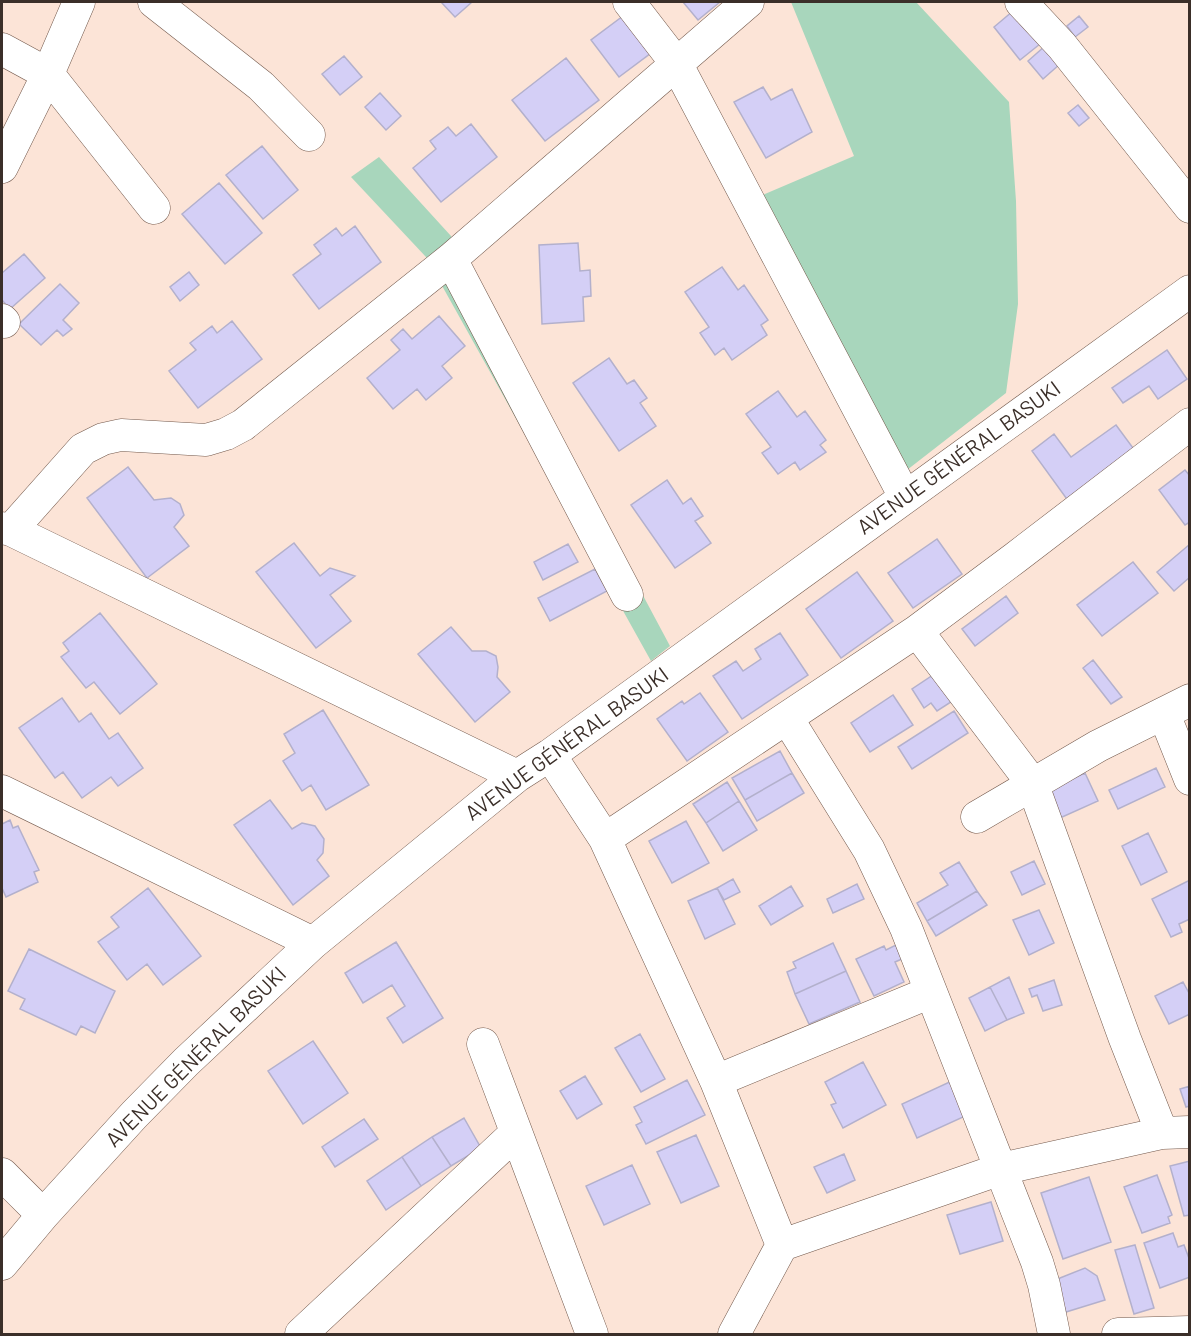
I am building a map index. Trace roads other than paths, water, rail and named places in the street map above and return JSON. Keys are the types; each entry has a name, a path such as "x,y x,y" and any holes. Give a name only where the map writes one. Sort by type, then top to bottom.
{"street":[{"path":"2,168 80,2"},
{"path":"154,2 261,86 309,135"},
{"path":"629,2 676,63 905,497"},
{"path":"517,776 6,529 83,449 103,439 121,435 206,440 226,434 243,425 451,259 748,2"},
{"path":"1021,2 1062,46 1190,207"},
{"path":"2,49 48,74 154,208"},
{"path":"451,259 627,595"},
{"name":"AVENUE GÉNÉRAL BASUKI","path":"2,1264 141,1107 313,943 517,776 550,755 1190,291"},
{"path":"605,839 917,631 1190,424"},
{"path":"734,1335 782,1245 1001,1169 1176,1132 1125,1039 1032,783 917,631"},
{"path":"977,817 1032,783 1177,707 1190,779"},
{"path":"787,718 869,850 906,928 1037,1262 1054,1335"},
{"path":"550,755 605,839 716,1081 782,1245"},
{"path":"2,791 313,943"},
{"path":"716,1081 931,992"},
{"path":"483,1044 592,1335"},
{"path":"301,1335 516,1133"},
{"path":"2,1174 43,1215"},
{"path":"1118,1335 1190,1332"}]}
